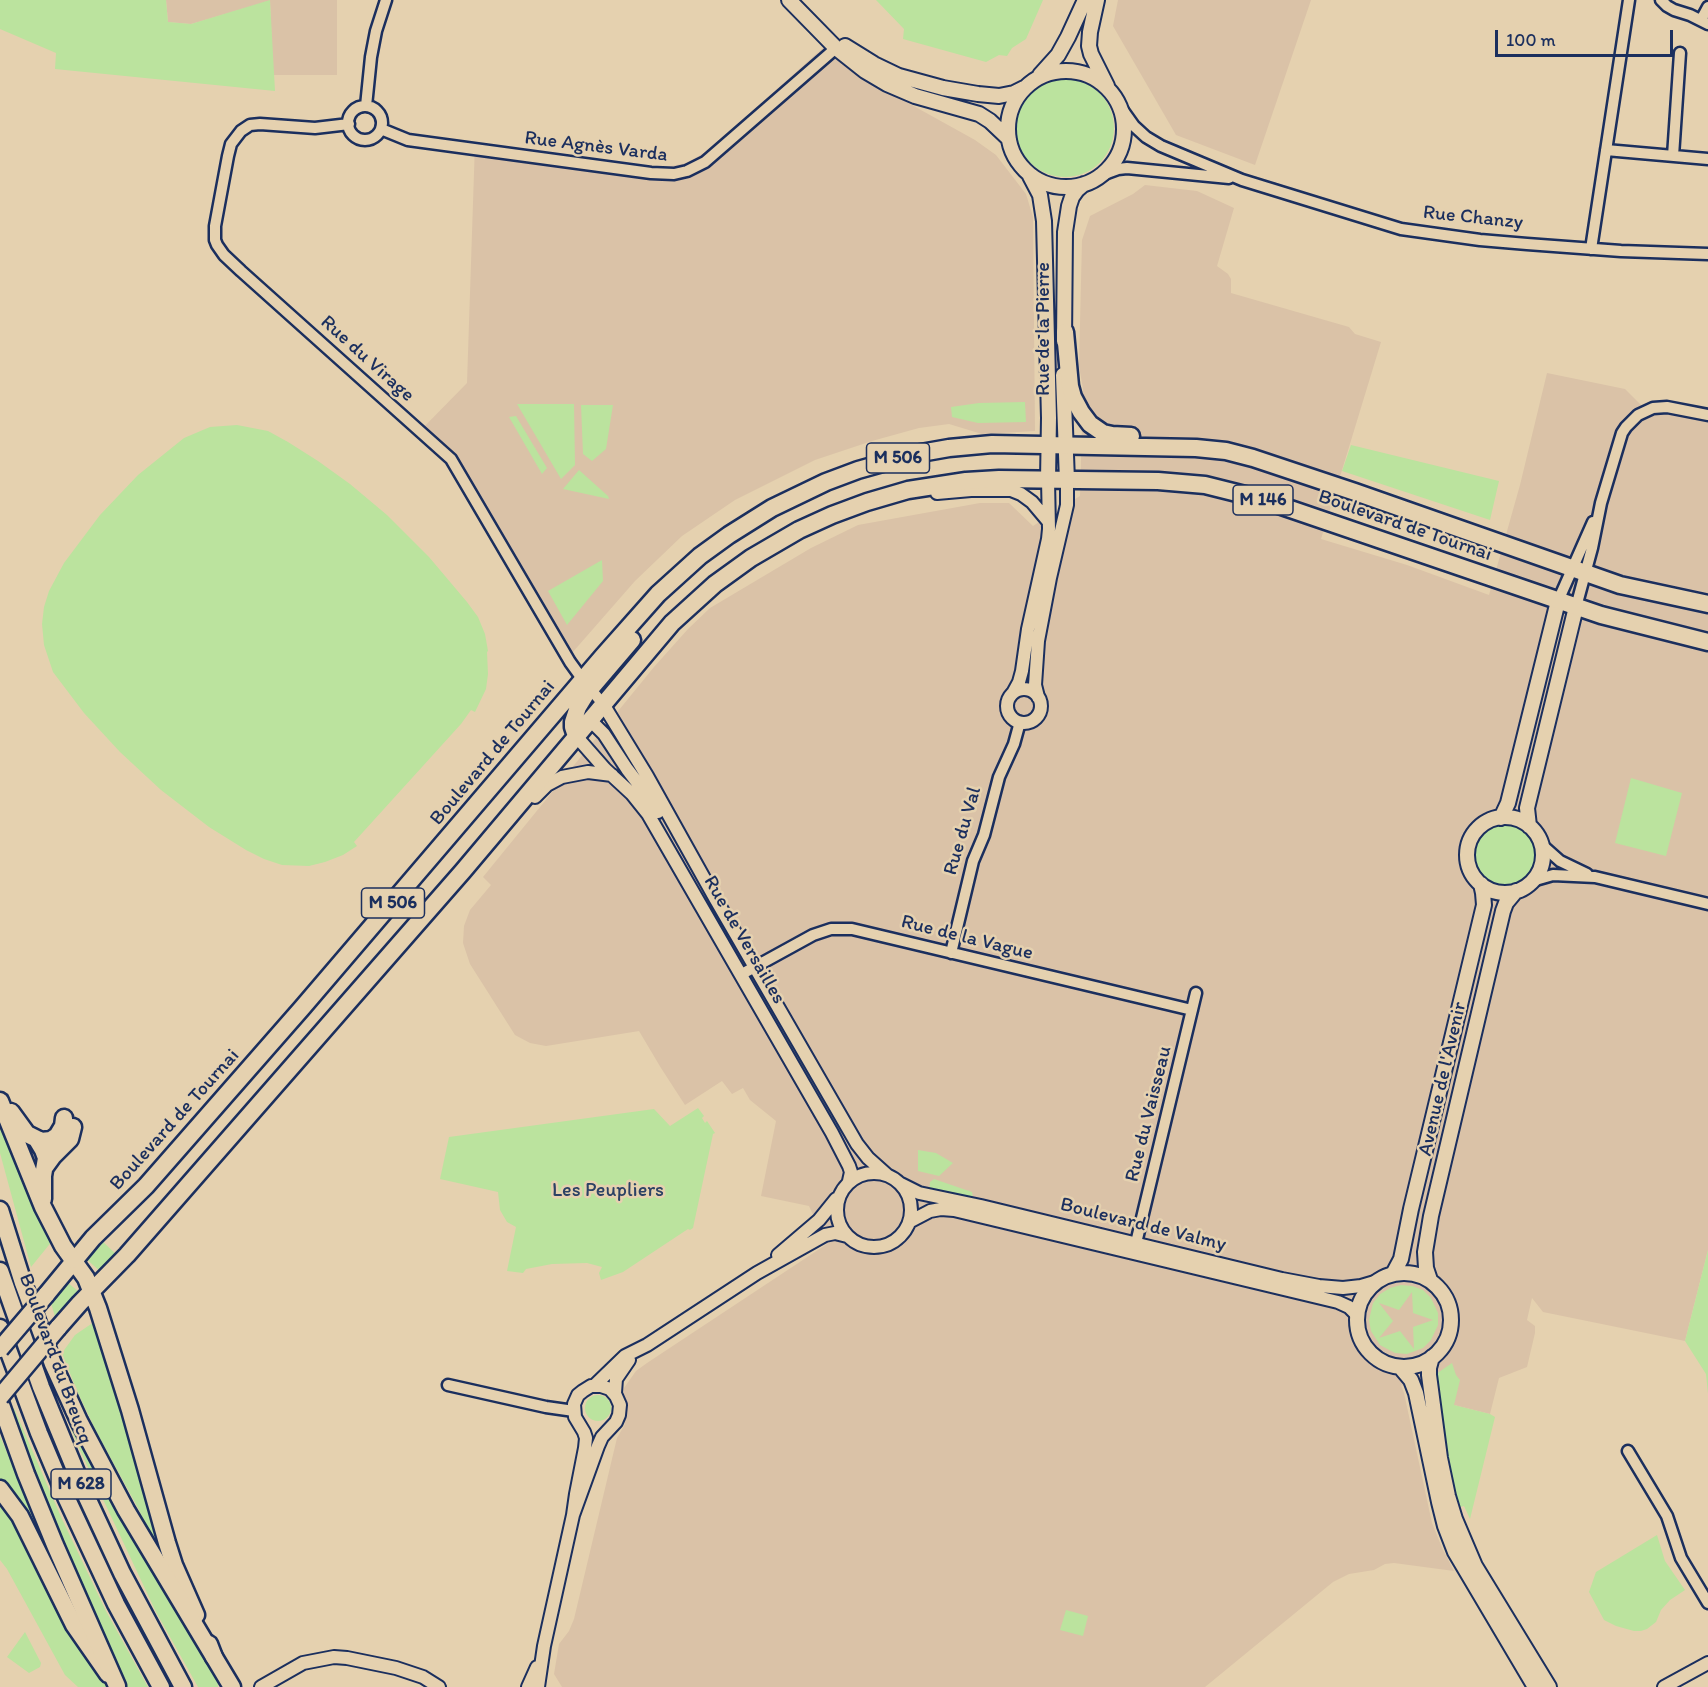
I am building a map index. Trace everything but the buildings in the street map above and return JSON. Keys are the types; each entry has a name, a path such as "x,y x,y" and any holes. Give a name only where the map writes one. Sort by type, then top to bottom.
{"main road":[{"path":"789,0 857,66 887,84 915,96 984,116 1009,139"},
{"path":"797,0 844,45 898,76 943,88 1006,95 1051,73 1074,71 1096,79 1109,90"},
{"path":"1084,0 1058,55 1044,72 1018,96 1008,122 1009,139 1014,155 1027,172 1051,185 1068,187 1084,184 1099,176 1112,165 1122,144 1124,121 1119,105 1090,54 1090,32 1097,0"},
{"name":"Rue de la Pierre","path":"1027,172 1040,195 1044,221 1048,444"},
{"name":"Rue de la Pierre","path":"1067,481 1062,384 1065,332 1065,226 1072,196 1084,184"},
{"name":"M 146","path":"1065,332 1071,392 1081,412 1094,428 1112,435 1172,437 1226,451"},
{"name":"Boulevard de Tournai","path":"73,1260 99,1231 138,1194 310,1000 542,728 586,685 713,547 745,524 790,498 826,482 864,468 915,454 992,444 1196,448 1226,451 1355,492 1620,585 1708,604"},
{"path":"1048,444 1048,480"},
{"name":"Boulevard de Tournai","path":"582,718 603,704 672,623 695,600 725,576 764,550 832,515 879,498 919,488 999,479 1181,482 1233,491 1576,607 1708,642"},
{"path":"1501,818 1508,803 1558,600"},
{"path":"1529,826 1527,808 1576,607"},
{"name":"M 506","path":"542,728 561,719 582,718 578,707 586,685"},
{"path":"576,736 573,728 582,718"},
{"name":"M 506","path":"0,1396 80,1303 127,1256 463,871 576,736"},
{"path":"1501,818 1516,819 1529,826 1537,834 1543,853 1539,872 1532,881 1523,888 1509,893 1498,892 1481,884 1469,866 1469,845 1474,834 1490,821 1501,818"},
{"name":"Avenue de l'Avenir","path":"1393,1274 1401,1259 1484,905 1481,884"},
{"name":"Avenue de l'Avenir","path":"1430,1280 1426,1268 1425,1252 1431,1216 1503,910 1516,891"},
{"path":"0,1096 20,1126 37,1140 45,1153 44,1207"},
{"path":"0,1101 44,1207 63,1246 93,1292 130,1410 174,1565 214,1657"},
{"path":"37,1140 51,1140 69,1120 73,1132 70,1139 45,1167"},
{"name":"M 628","path":"0,1210 35,1315 56,1371 79,1421 130,1517 232,1687"},
{"name":"M 506","path":"0,1348 73,1260"},
{"name":"Boulevard du Breucq","path":"0,1271 41,1388 82,1489 141,1612 183,1687"},
{"path":"1409,1273 1430,1280 1449,1305 1450,1327 1443,1346 1432,1357 1417,1365 1400,1367 1381,1361 1366,1348 1358,1330 1357,1315 1362,1298 1378,1281 1393,1274 1409,1273"},
{"name":"Boulevard du Breucq","path":"0,1328 39,1433 66,1497 116,1604 161,1687"},
{"path":"1432,1357 1429,1375 1437,1438 1446,1487 1455,1519 1467,1552 1479,1574 1549,1687"},
{"path":"1400,1367 1411,1380 1416,1393 1438,1502 1455,1552 1535,1687"},
{"name":"M 628","path":"0,1402 17,1452 55,1545 117,1687"},
{"path":"0,1489 20,1516 54,1587 81,1636 117,1687"}],"street":[{"path":"366,106 371,57 386,0"},
{"path":"1591,249 1629,0"},
{"path":"1661,0 1674,10 1704,22 1708,7"},
{"name":"Rue Agnès Varda","path":"381,129 408,140 651,173 681,173 705,162 836,48"},
{"path":"1672,156 1680,53"},
{"name":"Rue Chanzy","path":"1119,105 1134,126 1154,141 1242,180 1409,231 1480,240 1591,249 1708,254"},
{"path":"366,106 376,110 382,122 381,129 374,137 363,140 354,135 349,124 353,111 366,106"},
{"name":"Rue du Virage","path":"349,124 315,128 260,123 250,125 241,131 231,144 228,156 214,226 217,245 241,271 451,459 570,662 603,704"},
{"path":"1606,150 1708,159"},
{"name":"Rue Chanzy","path":"1099,176 1127,168 1242,180"},
{"path":"1576,607 1578,571 1622,433 1631,420 1646,410 1660,407 1708,415"},
{"path":"1048,480 1048,539 1028,629 1022,671 1019,682 1008,699 1007,709 1011,717 1020,722 1029,722 1037,716 1040,708 1035,685 1038,641 1067,506 1067,481"},
{"name":"M 506","path":"879,498 1004,489 1017,492 1026,498 1039,508 1049,521"},
{"path":"1558,600 1578,571"},
{"path":"1013,693 1026,690 1038,697"},
{"name":"Rue de Versailles","path":"603,704 647,776 859,1147 887,1175"},
{"name":"Rue de Versailles","path":"582,718 604,734 627,770 646,794 691,866 715,898"},
{"name":"Rue du Val","path":"951,953 973,861 984,835 999,777 1014,744 1020,722"},
{"name":"Rue de Versailles","path":"576,736 648,813 832,1132 849,1166 851,1172 849,1181"},
{"name":"M 506","path":"463,871 499,837 547,785 562,777 588,772 612,776"},
{"path":"1542,845 1560,861 1595,877"},
{"path":"1532,881 1553,875 1595,877 1708,904"},
{"name":"Rue de la Vague","path":"742,974 803,939 831,929 852,929 1192,1010"},
{"name":"Rue du Vaisseau","path":"1136,1243 1196,993"},
{"path":"757,1273 819,1220 828,1211 840,1192 849,1181 861,1175 870,1173 887,1175 901,1184 910,1200 911,1209 905,1231 898,1238 882,1246 864,1246 856,1243 839,1225 836,1205 840,1192"},
{"name":"Boulevard de Valmy","path":"901,1184 919,1193 1319,1286 1353,1288 1378,1281"},
{"name":"Boulevard de Valmy","path":"909,1222 930,1211 954,1210 1338,1302 1349,1307 1357,1315"},
{"path":"594,1386 621,1360 757,1273 825,1235 835,1233 847,1236"},
{"path":"615,1394 616,1378 620,1371 647,1345"},
{"path":"448,1385 574,1411"},
{"path":"538,1687 544,1646 573,1515 586,1442 584,1432 575,1417 575,1401 588,1387 604,1387 615,1394 619,1401 620,1412 616,1422 602,1437 573,1515"},
{"path":"580,1425 597,1432 611,1427"},
{"path":"1628,1451 1668,1519 1681,1558 1708,1604"},
{"path":"528,1687 544,1646"},
{"path":"261,1687 303,1663 334,1657 396,1668 423,1677 439,1687"},
{"path":"1664,1687 1708,1665"},
{"path":"1679,1687 1708,1665"}],"shaded area":[{"path":"166,0 337,0 337,75 273,75 270,1 191,24 168,22"},
{"path":"1118,0 1311,0 1255,165 1176,135 1113,26"},
{"path":"825,46 841,63 865,79 975,140 996,155 1026,194 1033,217 1035,431 982,434 949,424 919,428 815,460 735,500 682,536 635,581 565,661 450,464 417,434 467,383 475,143 660,168 687,163 709,150"},
{"path":"1145,185 1197,191 1234,208 1217,266 1231,279 1231,293 1349,327 1355,334 1381,342 1321,539 1407,565 1489,595 1520,485 1547,373 1625,389 1646,410 1708,415 1708,1250 1685,1341 1543,1312 1532,1298 1527,1320 1535,1326 1535,1333 1527,1367 1499,1378 1490,1414 1454,1405 1401,1385 1432,1523 1454,1571 1394,1563 1385,1564 1374,1570 1349,1574 1333,1582 1205,1687 562,1687 554,1674 559,1644 569,1631 574,1619 617,1438 625,1424 622,1398 624,1388 636,1371 647,1363 827,1244 809,1206 761,1196 776,1121 750,1100 743,1088 732,1094 722,1081 685,1105 639,1031 546,1046 530,1043 515,1035 470,964 463,943 464,926 470,910 491,885 483,877 654,667 710,608 811,548 858,525 980,503 1009,503 1033,526 1080,496 1083,389 1079,366 1082,240 1090,216 1133,194"}],"green space":[{"path":"0,0 166,0 168,22 191,24 270,0 275,91 55,69 56,53 0,29"},
{"path":"876,0 1043,0 1026,39 1012,48 1007,56 999,55 986,62 903,39 904,29"},
{"path":"1065,79 1075,80 1092,87 1106,101 1113,118 1113,138 1106,155 1092,169 1075,176 1065,177 1055,176 1038,169 1024,155 1017,138 1016,128 1017,118 1024,101 1038,87 1055,80"},
{"path":"1025,402 1026,422 978,423 952,417 951,407 979,403"},
{"path":"517,404 574,404 575,465 561,479"},
{"path":"581,405 613,405 606,449 592,461 583,454"},
{"path":"516,416 547,468 542,474 509,417"},
{"path":"237,425 268,431 288,442 350,484 387,515 429,557 467,602 478,617 485,634 488,651 486,689 475,712 471,710 461,724 354,842 357,846 343,855 309,866 282,865 246,850 209,827 161,790 120,752 84,713 53,672 44,645 42,624 49,591 64,563 100,515 138,475 184,438 210,427"},
{"path":"1351,445 1499,481 1490,520 1342,471"},
{"path":"579,470 608,496 609,499 563,489"},
{"path":"602,560 603,581 567,625 548,591"},
{"path":"1631,778 1682,793 1666,856 1615,843"},
{"path":"1506,825 1528,834 1537,856 1528,878 1506,887 1484,878 1475,856 1484,834"},
{"name":"Les Peupliers","path":"698,1108 704,1116 702,1118 705,1123 707,1121 715,1133 693,1228 688,1229 623,1272 601,1280 599,1273 602,1267 587,1263 552,1264 526,1269 523,1273 507,1271 516,1227 507,1222 500,1210 498,1192 440,1179 449,1137 654,1109 670,1126"},
{"path":"0,1111 53,1240 31,1267 0,1153"},
{"path":"918,1150 936,1153 953,1163 939,1176 918,1171"},
{"path":"934,1179 972,1192 973,1198 971,1200 929,1192 930,1182"},
{"path":"99,1238 119,1257 103,1274 83,1256"},
{"path":"1708,1250 1708,1394 1706,1374 1685,1341"},
{"path":"68,1283 78,1291 55,1317 51,1303"},
{"path":"1401,1285 1412,1286 1423,1290 1431,1298 1438,1313 1438,1325 1431,1340 1423,1348 1407,1354 1395,1353 1380,1345 1371,1331 1369,1320 1373,1303 1380,1294","holes":["1412,1292 1413,1313 1433,1320 1413,1327 1414,1349 1400,1331 1379,1338 1393,1321 1379,1303 1399,1310"]},
{"path":"94,1322 162,1554 159,1553 139,1510 96,1431 62,1353 75,1335"},
{"path":"1452,1363 1460,1380 1454,1405 1495,1417 1470,1519 1464,1506 1457,1508 1448,1476 1433,1376"},
{"path":"50,1374 86,1454 218,1682 218,1687 198,1687 156,1612 77,1444"},
{"path":"598,1395 607,1399 611,1408 607,1417 598,1421 589,1417 585,1408 589,1399"},
{"path":"14,1408 62,1519 106,1611 148,1687 126,1687 108,1650 41,1492 12,1412"},
{"path":"0,1436 35,1519 20,1528 107,1687 78,1687 65,1675 0,1560"},
{"path":"1657,1535 1665,1561 1685,1590 1670,1600 1661,1610 1656,1622 1647,1629 1634,1631 1604,1620 1589,1592 1596,1572"},
{"path":"1066,1610 1088,1616 1083,1636 1060,1630"},
{"path":"25,1632 41,1663 40,1667 29,1673 7,1657"}]}
